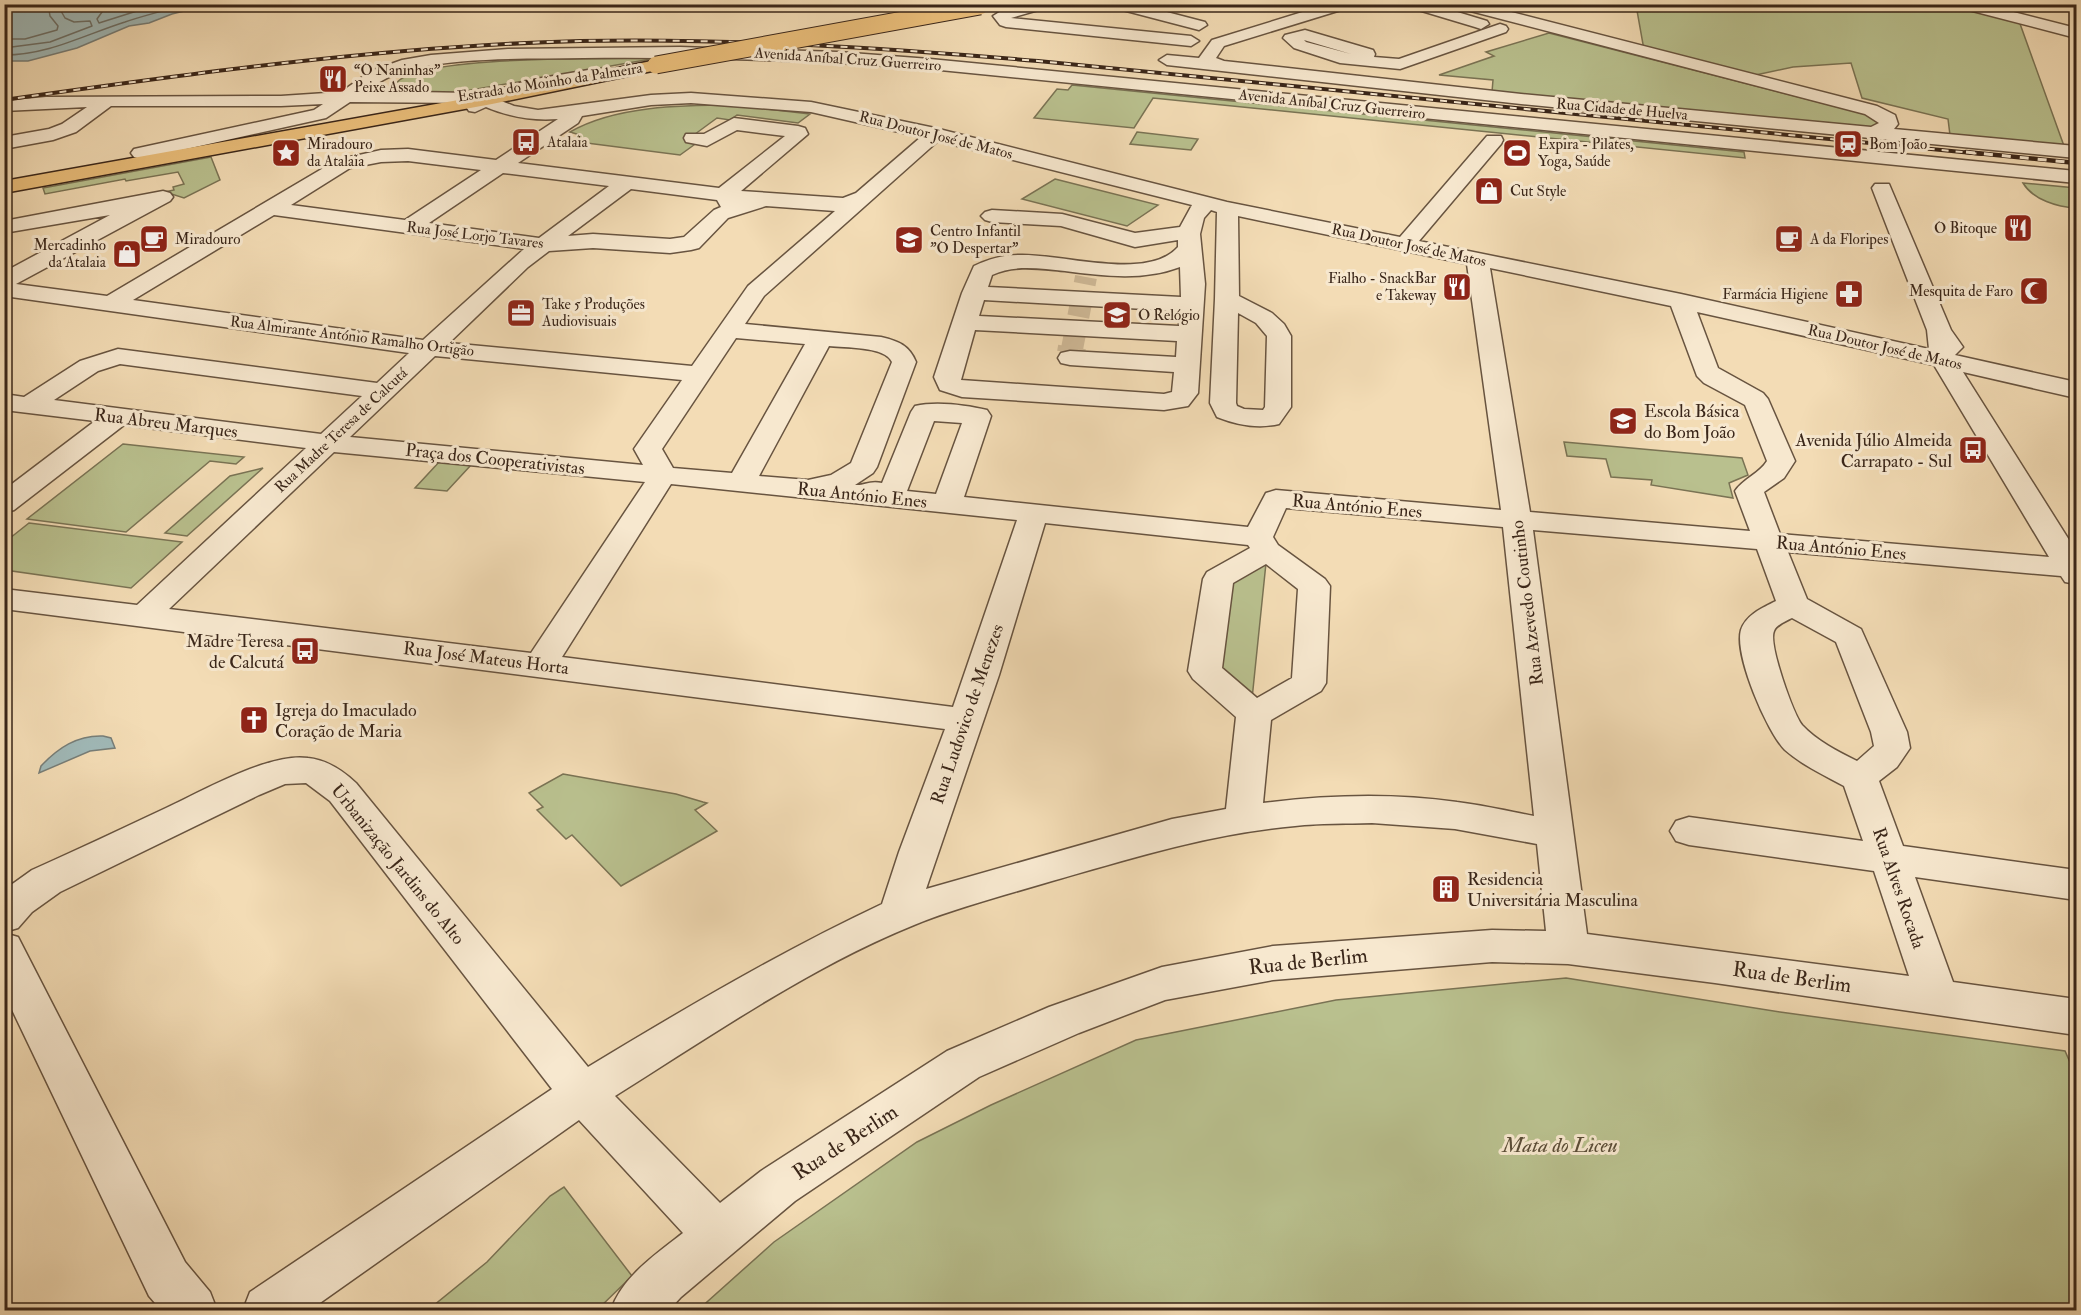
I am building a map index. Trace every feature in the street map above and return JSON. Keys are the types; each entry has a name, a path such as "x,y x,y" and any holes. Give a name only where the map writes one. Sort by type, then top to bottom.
{"main road":[{"path":"657,71 988,4"},
{"name":"Estrada do Moinho da Palmeira","path":"4,187 89,172 358,102 406,115 634,69 657,71"},
{"name":"Estrada do Moinho da Palmeira","path":"4,180 141,153 358,102 443,99 598,73 657,71"}],"street":[{"path":"1044,4 1011,11 1001,16 1006,22 1191,40"},
{"path":"1116,4 1181,20 1238,38"},
{"path":"1221,66 1206,60 1218,44 1335,7 1328,4"},
{"path":"1460,4 1506,29"},
{"path":"1962,4 2076,33"},
{"path":"2000,14 2027,4"},
{"path":"1420,6 1506,29 1817,96 1871,110 1907,129 1963,141"},
{"path":"1445,28 1469,20"},
{"path":"1453,92 1418,83 1408,71 1367,54 1305,35 1291,38 1300,45 1346,59 1408,71 1506,29"},
{"path":"1367,54 1389,46"},
{"name":"Avenida Aníbal Cruz Guerreiro","path":"358,102 391,76 418,67 463,61 586,52 765,53 872,59 1794,149 1844,159 1898,165 1952,165 2076,177"},
{"name":"Rua Cidade de Huelva","path":"1167,60 1453,92 2076,152"},
{"path":"569,115 533,109 528,103 546,93 634,69"},
{"path":"651,100 657,71"},
{"path":"1380,84 1405,81 1408,71"},
{"path":"516,120 479,112 474,107 481,101 510,90 598,73"},
{"path":"443,99 481,101 526,114 569,115 651,100 691,98 743,100"},
{"path":"406,115 471,116 516,120 658,104 743,100"},
{"name":"Rua Doutor José de Matos","path":"743,100 829,110 935,134 1217,206 1681,301 2076,390"},
{"path":"4,143 53,134 69,128 107,101"},
{"path":"4,106 46,102 107,101 358,102 435,116"},
{"path":"141,153 302,119 358,102"},
{"path":"1185,106 1273,116"},
{"path":"410,227 569,115"},
{"path":"1864,131 1883,129 1888,124 1888,119"},
{"path":"669,269 722,205 799,134 798,132 734,124 707,140 693,138"},
{"path":"540,665 663,475 648,449 756,291 829,213 863,197 935,134"},
{"path":"1471,138 1517,142"},
{"path":"1405,244 1494,140"},
{"path":"189,257 169,252 174,246 315,162 345,164 394,154 626,183 722,205 774,201 829,213"},
{"path":"112,303 345,164"},
{"name":"Rua Madre Teresa de Calcutá","path":"144,616 520,262 626,183"},
{"path":"1882,188 1939,330 1947,344 1962,356 1992,371"},
{"path":"1189,240 1176,261 1161,267 1088,272 1013,261 990,264 982,271 974,293 947,377 949,384 962,389 1164,402 1179,400 1185,393 1188,365 1194,284 1189,240 1193,216 1217,206 1227,299"},
{"name":"Rua José Lorjo Tavares","path":"270,208 543,245 587,241 670,246 691,243"},
{"path":"4,227 113,214 4,281"},
{"path":"992,216 1062,220 1135,240 1189,240"},
{"name":"Rua Azevedo Coutinho","path":"1477,259 1517,519 1568,948"},
{"name":"Rua Almirante António Ramalho Ortigão","path":"4,289 428,348 700,374"},
{"path":"974,293 1192,305"},
{"path":"1681,301 1706,371 1713,378 1754,399 1759,405 1781,461 1773,474 1754,485 1749,491 1793,605 1850,636 1889,732 1892,748 1884,758 1860,778 1801,747 1782,722 1756,644 1756,630 1763,622 1793,605"},
{"path":"965,322 1190,334"},
{"path":"729,330 821,338 894,348 902,354 904,362 862,467 850,477 832,485 801,489"},
{"path":"1887,347 1922,347 1936,342 1939,330"},
{"path":"1939,330 1943,360 2075,570"},
{"path":"741,483 821,338"},
{"path":"1887,347 1930,362 1941,370 1954,391 1971,405"},
{"path":"1062,395 1070,356 1188,365"},
{"path":"17,403 88,366 118,357 382,391"},
{"path":"1971,405 1967,388 1974,379 1992,371"},
{"name":"Rua Abreu Marques","path":"17,403 327,443"},
{"path":"862,467 867,486 890,498 924,412 978,416 947,504"},
{"path":"4,504 118,417"},
{"name":"Praça dos Cooperativistas","path":"327,443 663,475"},
{"name":"Rua António Enes","path":"663,475 1034,514 1262,544 1276,499 2075,570"},
{"name":"Rua Ludovico de Menezes","path":"899,914 918,852 966,720 1034,514"},
{"path":"1262,544 1314,586 1309,683 1254,714 1205,671 1218,579 1262,544"},
{"name":"Rua José Mateus Horta","path":"4,599 966,720"},
{"path":"1243,819 1254,714"},
{"name":"Urbanização Jardins do Alto","path":"9,907 46,881 246,786 281,772 307,770 317,772 343,792 582,1093 717,1234"},
{"name":"Rua Alves Rocada","path":"1860,778 1938,998"},
{"path":"268,1311 582,1093 760,985 828,948 899,914 963,892 1172,833 1243,819 1296,812 1372,810 1455,815 1555,834"},
{"path":"1689,831 2076,885"},
{"path":"918,852 936,881 963,892"},
{"name":"Rua de Berlim","path":"636,1311 663,1280 778,1186 963,1064 1064,1020 1162,984 1273,963 1492,946 1568,948 1715,966 2076,1017"},
{"path":"4,950 167,1279 192,1311"}],"green space":[{"path":"1951,4 2019,21 2064,146 1950,135 1948,119 1862,98 1851,63 1793,67 1751,76 1644,50 1636,5"},
{"path":"1549,33 1869,115 1879,120 1878,124 1870,128 1492,92 1493,80 1439,75 1494,56 1486,52"},
{"path":"657,58 448,94 398,92 395,86 407,76 434,68 472,63 516,60"},
{"path":"1072,85 1744,152 1745,158 1153,98 1134,128 1034,118 1057,89 1068,90"},
{"path":"733,105 810,114 798,123 737,115 730,120 717,118 687,140 698,142 680,155 571,141 580,135 570,132 588,123 628,112 671,107"},
{"path":"1137,132 1198,139 1191,150 1130,144"},
{"path":"211,157 220,180 184,198 165,192 184,184 178,172 45,194 43,188"},
{"path":"1055,179 1158,205 1127,226 1022,199"},
{"path":"2023,183 2076,188 2076,208 2039,198"},
{"path":"1564,442 1742,458 1748,475 1729,483 1733,498 1651,485 1652,480 1611,477 1606,459 1567,456"},
{"path":"123,444 244,457 236,464 210,461 126,532 27,519"},
{"path":"440,461 471,465 447,491 415,488"},
{"path":"263,468 187,536 165,533 230,476"},
{"path":"29,523 182,542 131,588 5,570 5,542"},
{"path":"1266,563 1252,699 1218,671 1231,581"},
{"path":"563,774 676,794 707,803 695,810 717,831 621,886 572,835 566,839 537,810 543,807 529,793"},
{"name":"Mata do Liceu","path":"1566,978 1780,1012 2065,1051 2076,1076 2076,1310 698,1310 774,1242 917,1142 991,1105 1136,1040 1336,1000"},
{"path":"564,1187 632,1276 597,1310 428,1310 487,1262 550,1196"}],"water":[{"path":"5,5 78,8 99,5 208,5 172,14 149,23 129,26 77,48 28,61 5,61"},
{"path":"103,736 111,738 115,748 90,751 39,773 41,766 61,748 76,740"}],"tunnel":[{"path":"1072,349 1086,277"},
{"path":"1071,353 1072,347"}],"railway":[{"path":"4,100 219,71 363,55 508,44 637,40 695,41 866,48 1038,61 1982,154"},
{"path":"1966,152 2076,163"}],"place":[{"name":"“O Naninhas” Peixe Assado","path":"333,79"},
{"name":"Atalaia","path":"526,142"},
{"name":"Bom João","path":"1848,144"},
{"name":"Miradouro da Atalaia","path":"286,153"},
{"name":"Expira - Pilates, Yoga, Saúde","path":"1517,153"},
{"name":"Cut Style","path":"1489,191"},
{"name":"O Bitoque","path":"2018,228"},
{"name":"Miradouro","path":"154,239"},
{"name":"A da Floripes","path":"1789,239"},
{"name":"Centro Infantil \"O Despertar\"","path":"909,240"},
{"name":"Mercadinho da Atalaia","path":"127,254"},
{"name":"Fialho - SnackBar e Takeway","path":"1457,287"},
{"name":"Mesquita de Faro","path":"2034,291"},
{"name":"Farmácia Higiene","path":"1849,294"},
{"name":"Take 5 Produções Audiovisuais","path":"521,313"},
{"name":"O Relógio","path":"1117,315"},
{"name":"Escola Básica do Bom João","path":"1623,421"},
{"name":"Avenida Júlio Almeida Carrapato - Sul","path":"1973,450"},
{"name":"Madre Teresa de Calcutá","path":"305,651"},
{"name":"Igreja do Imaculado Coração de Maria","path":"254,720"},
{"name":"Residencia Universitária Masculina","path":"1446,889"}]}
